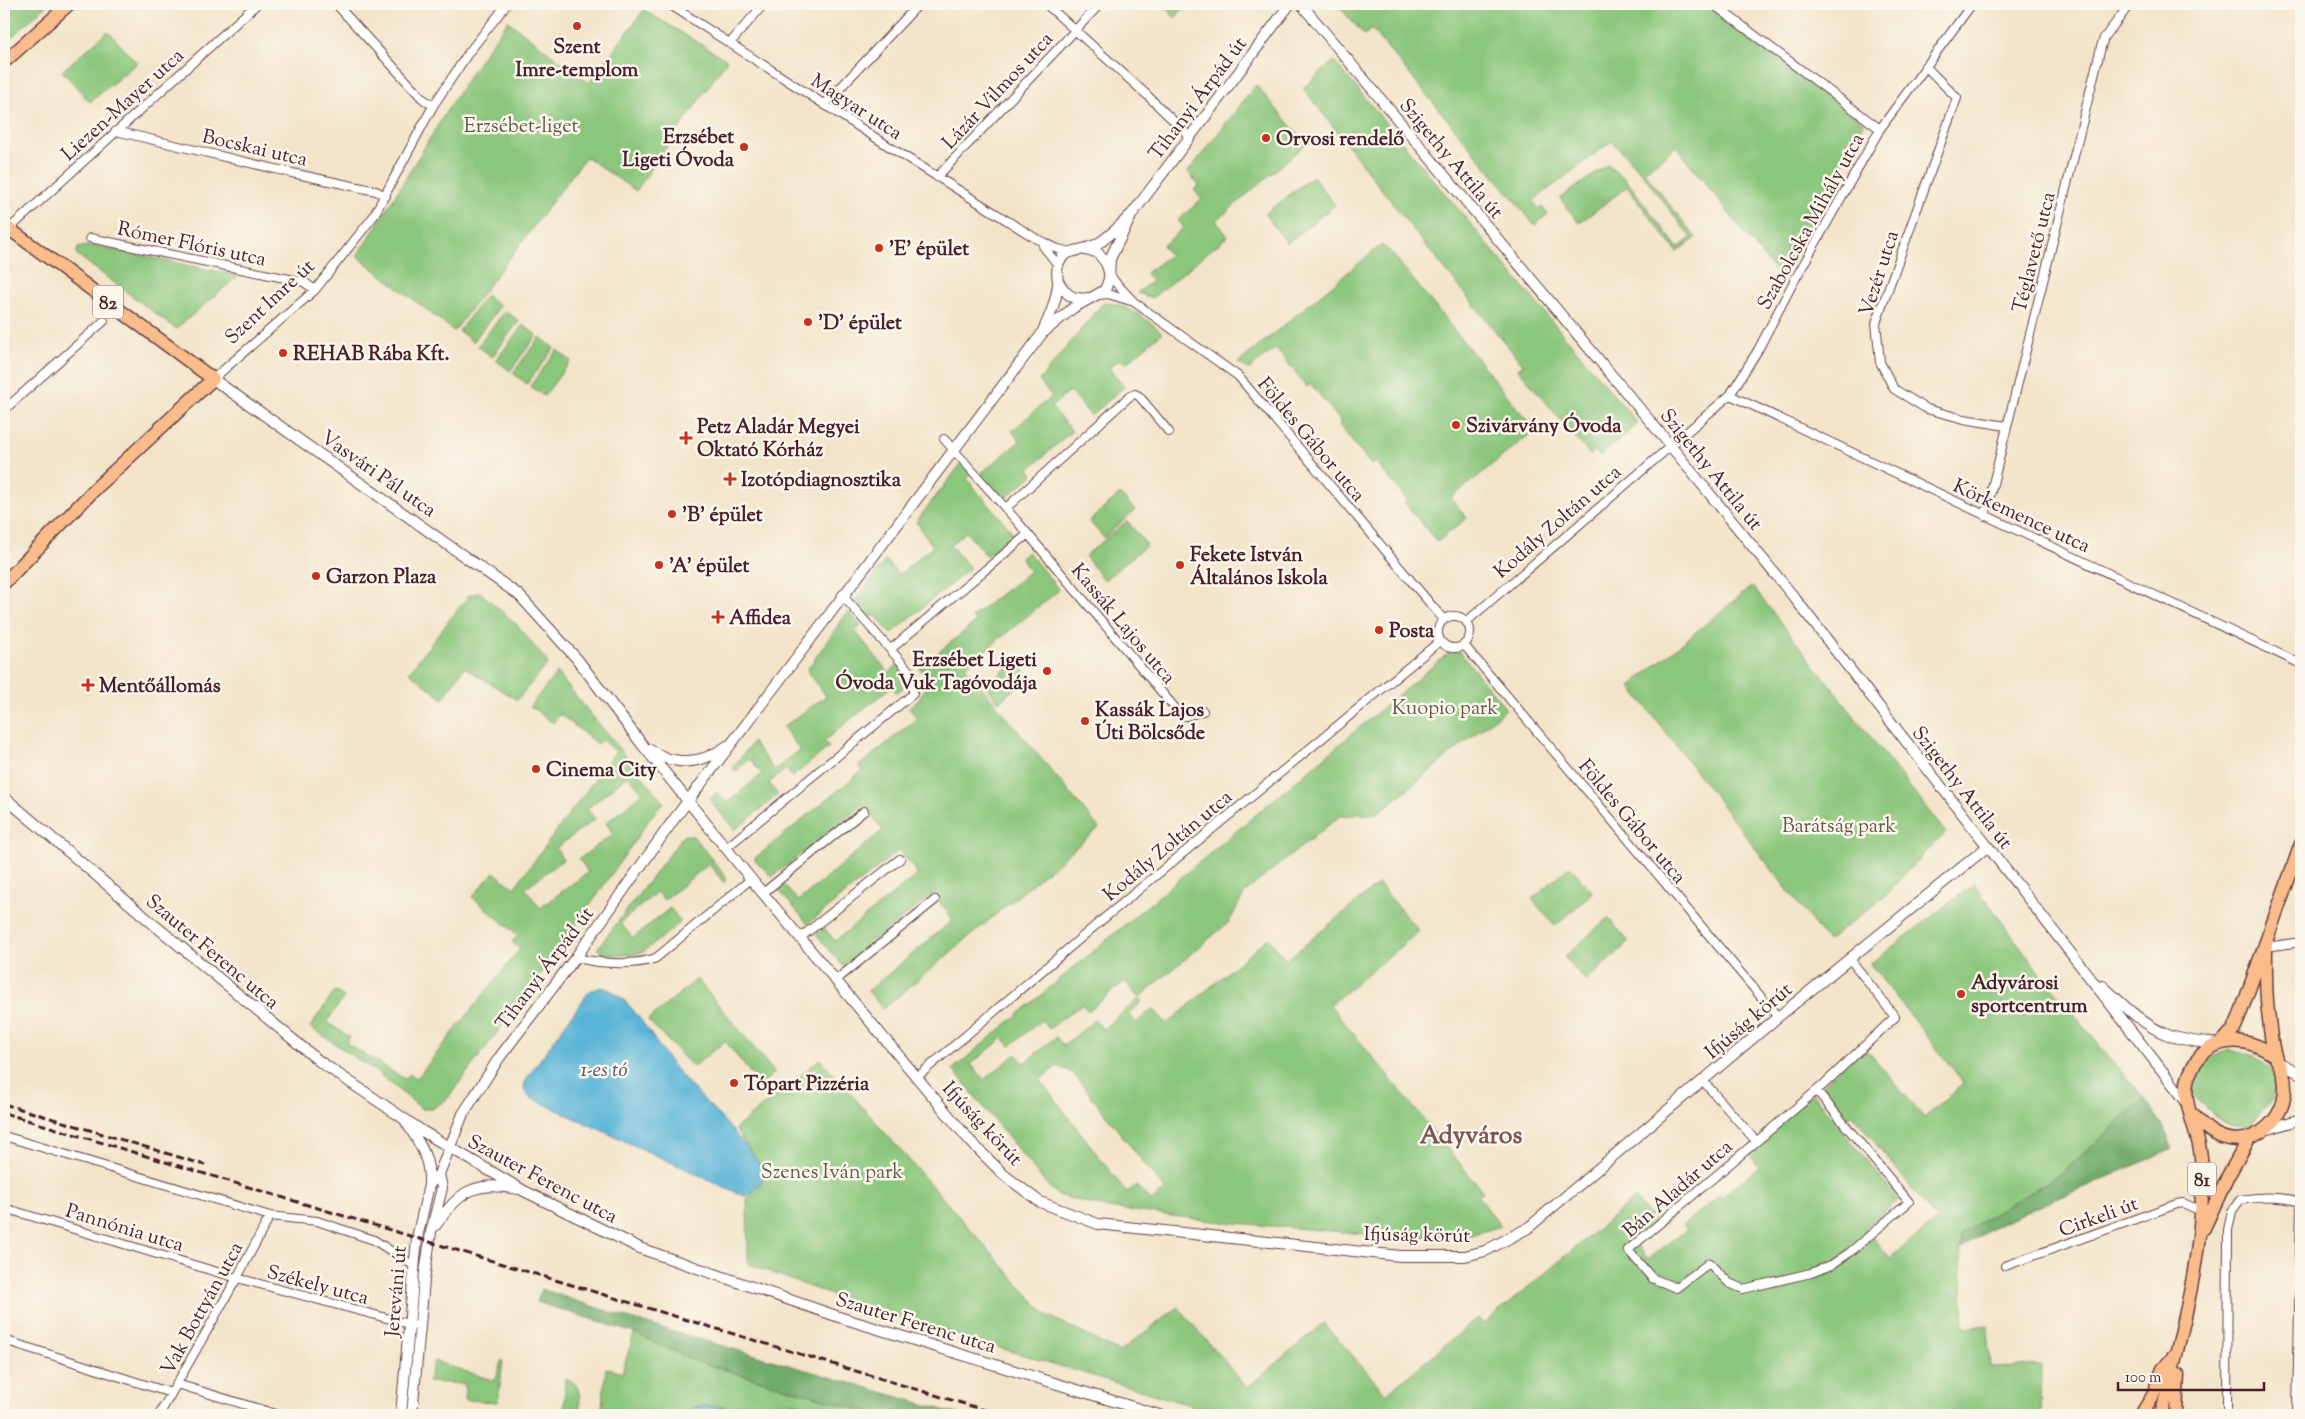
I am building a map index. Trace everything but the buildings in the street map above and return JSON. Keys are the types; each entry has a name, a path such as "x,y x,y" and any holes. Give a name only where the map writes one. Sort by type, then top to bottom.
{"main road":[{"path":"4,62 69,4"},
{"name":"Vasvári Pál utca","path":"7,227 213,379"},
{"name":"Szent Imre út","path":"4,583 95,489 213,379"},
{"name":"81","path":"2161,1415 2176,1354 2201,1211 2201,1156 2186,1085 2189,1074 2201,1056 2221,1042 2234,1029 2301,844"},
{"name":"81","path":"2190,1108 2212,1133 2226,1139 2250,1138 2264,1130 2277,1116 2284,1098 2284,1078 2277,1059 2267,1004 2266,943"},
{"path":"2221,1042 2237,1041 2255,1045 2277,1059"},
{"name":"81","path":"2196,1247 2217,1197 2250,1138"},
{"path":"2141,1415 2152,1397 2163,1369 2176,1354"},
{"path":"2176,1354 2178,1371 2176,1415"}],"street":[{"name":"Liezen-Mayer utca","path":"7,227 257,4"},
{"path":"336,4 422,98 433,106"},
{"name":"Szent Imre út","path":"213,379 315,290 373,217 433,106 469,52 507,4"},
{"name":"Magyar utca","path":"669,4 824,105 1028,233 1051,247 1073,251"},
{"path":"730,43 764,4"},
{"path":"824,105 919,4"},
{"path":"1046,4 1147,95 1189,136"},
{"name":"Lázár Vilmos utca","path":"938,177 1100,4"},
{"name":"Tihanyi Árpád út","path":"1041,335 1073,308 1094,297 1107,286 1110,259 1132,214 1290,4"},
{"name":"Szigethy Attila út","path":"1300,4 1671,446 1792,596 2190,1108"},
{"path":"1713,4 1880,129"},
{"name":"Szabolcska Mihály utca","path":"1671,446 1730,395 1758,350 1793,283 1880,129 1972,4"},
{"name":"Téglavető utca","path":"1985,516 2101,47 2104,38 2130,4"},
{"name":"Vezér utca","path":"1925,66 1958,98 1876,323 1880,362 1894,389 1927,410 2006,426"},
{"name":"Bocskai utca","path":"116,131 376,191 386,196"},
{"name":"Tihanyi Árpád út","path":"430,1237 442,1188 439,1174 463,1114 484,1080 576,957 688,800 1041,335 1052,312 1058,281 1058,265 1064,255 1096,245 1132,214"},
{"name":"Magyar utca","path":"1028,233 1048,249 1058,265"},
{"name":"Rómer Flóris utca","path":"90,238 304,282 315,290"},
{"path":"1073,251 1097,252 1106,264 1109,273"},
{"name":"Földes Gábor utca","path":"1109,273 1134,302 1238,376 1444,620"},
{"path":"1058,281 1063,290 1072,297 1094,297"},
{"name":"Földes Gábor utca","path":"1094,297 1108,294 1134,302"},
{"path":"4,410 104,322"},
{"name":"Vasvári Pál utca","path":"213,379 519,595 577,659 641,743 688,800"},
{"path":"944,439 1006,508 1130,396 1135,394 1139,396 1169,432"},
{"name":"Körkemence utca","path":"1730,395 2301,664"},
{"name":"Kodály Zoltán utca","path":"1466,622 1671,446"},
{"name":"Kassák Lajos utca","path":"1006,508 1180,715 1186,716 1203,711"},
{"path":"891,650 1028,534"},
{"path":"726,848 913,694 913,680 910,672 842,595"},
{"path":"1455,616 1466,622 1470,633 1464,645 1453,648 1440,641 1439,627 1444,620 1455,616"},
{"name":"Kodály Zoltán utca","path":"917,1077 1102,920 1440,641"},
{"name":"Földes Gábor utca","path":"1464,645 1778,1017"},
{"name":"Tihanyi Árpád út","path":"641,743 669,759 688,762 713,755 737,737"},
{"name":"Szauter Ferenc utca","path":"4,797 291,1039 404,1119 524,1191 642,1249 842,1318 1159,1415"},
{"name":"Ifjúság körút","path":"688,800 970,1141 1004,1175 1040,1202 1098,1224 1401,1256 1456,1256 1485,1251 1528,1228 1778,1017 1988,847"},
{"path":"764,893 864,811"},
{"path":"801,937 900,859"},
{"path":"576,957 597,962 635,962 656,958 752,879"},
{"path":"836,980 936,900"},
{"path":"2266,943 2273,946 2301,942"},
{"name":"Bán Aladár utca","path":"1817,1091 1908,1202 1849,1253 1831,1265 1811,1273 1743,1289 1729,1283 1710,1263 1676,1288 1652,1278 1628,1250 1817,1091 1895,1018 1850,959"},
{"name":"Szigethy Attila út","path":"2082,967 2143,1020 2167,1034 2195,1042 2221,1042"},
{"path":"2277,1059 2301,1074"},
{"path":"1703,1081 1756,1141"},
{"path":"404,1119 424,1152 428,1164 429,1185"},
{"path":"2264,1130 2301,1119"},
{"path":"4,1136 270,1216 317,1221 374,1240 414,1266"},
{"name":"Jereváni út","path":"401,1415 417,1238 429,1185 439,1174"},
{"path":"430,1237 451,1203 463,1194 476,1188 495,1186 524,1191"},
{"path":"2227,1408 2228,1230 2232,1211 2240,1200 2257,1197 2284,1197 2301,1201 2297,1415"},
{"name":"Cirkeli út","path":"2005,1266 2177,1204 2183,1203 2201,1211"},
{"name":"Pannónia utca","path":"4,1208 237,1278"},
{"name":"Vak Bottyán utca","path":"159,1415 270,1216"},
{"name":"Jereváni út","path":"412,1415 430,1237"},
{"name":"Székely utca","path":"237,1278 420,1327"},
{"path":"4,1340 171,1393"},
{"path":"177,1384 279,1415"}],"green space":[{"path":"4,4 48,4 4,44"},
{"path":"1161,4 1187,4 1175,18"},
{"path":"1337,4 1705,4 1864,122 1780,278 1676,146 1644,172 1696,238 1677,252 1627,187 1579,223 1560,198 1608,165 1626,180 1678,248 1691,238 1641,172 1612,141 1533,201 1539,209 1542,207 1548,214 1535,225 1372,29 1364,35"},
{"name":"Erzsébet-liget","path":"644,10 727,60 636,191 586,157 454,331 357,256 449,107 508,21 589,83"},
{"path":"108,31 137,63 90,102 62,71"},
{"path":"1334,61 1638,424 1600,456 1595,451 1590,455 1518,369 1523,365 1421,240 1303,88"},
{"path":"1256,85 1306,144 1216,221 1228,236 1152,298 1137,293 1152,281 1146,273 1170,255 1162,246 1184,228 1178,220 1202,199 1194,190 1199,185 1188,172"},
{"path":"1313,176 1335,205 1287,243 1265,214"},
{"path":"91,245 239,275 176,329 76,254 78,248"},
{"path":"1381,245 1390,251 1535,430 1451,498 1467,518 1437,542 1405,503 1407,500 1376,462 1371,465 1339,425 1342,423 1311,384 1307,387 1276,348 1249,369 1238,363"},
{"path":"486,295 500,306 473,342 459,331"},
{"path":"1109,303 1124,307 1138,314 1162,333 1125,364 1120,359 1109,368 1124,387 1091,416 1070,391 1051,407 1072,431 1029,469 1033,475 1002,501 979,475 1020,441 1012,431 1052,396 1039,381 1102,304"},
{"path":"505,311 519,321 492,357 478,346"},
{"path":"523,325 537,335 510,371 496,360"},
{"path":"540,337 554,348 527,384 513,373"},
{"path":"557,350 571,361 544,396 530,386"},
{"path":"961,464 971,474 967,479 1014,534 987,556 966,532 950,545 970,568 891,634 875,615 869,619 854,602 886,560 898,575 933,546 916,522"},
{"path":"1120,494 1135,510 1104,538 1089,521"},
{"path":"1127,521 1147,545 1104,580 1085,556"},
{"path":"1028,552 1059,590 965,667 1099,828 883,1009 868,991 953,920 933,894 843,966 816,934 824,928 835,941 918,874 899,850 808,924 777,888 783,884 798,901 883,830 863,805 772,877 754,859 862,771 859,766 917,718 909,707 919,700 926,685 920,667 976,622 972,617 1030,571 1021,558"},
{"name":"Barátság park","path":"1752,586 1946,833 1925,852 1883,898 1827,941 1630,686"},
{"path":"480,592 518,626 548,663 517,700 464,667 443,699 409,672 469,595"},
{"path":"848,611 861,626 855,631 889,673 899,664 905,673 908,683 897,693 891,687 824,741 829,747 792,777 786,769 769,783 778,795 735,830 712,803 711,798 717,792 727,803 762,774 750,759 735,771 733,767 753,742 774,770 800,750 783,727 826,696 807,670"},
{"name":"Kuopio park","path":"1459,651 1506,709 1378,813 1340,816 1246,891 1229,922 1139,998 1142,1002 1128,1014 1136,1023 1153,1008 1167,1024 1268,938 1286,960 1379,884 1419,931 1330,1005 1483,1192 1478,1196 1501,1226 1468,1236 1413,1238 1212,1221 1109,1208 1057,1195 1040,1177 953,1069 1446,655","holes":["1125,981 1139,999 1103,1029 1095,1020 1063,1046 1056,1037 1024,1063 1016,1054 984,1080 971,1064 1003,1038 1010,1046 1042,1020 1049,1029 1082,1004 1088,1011","1057,1066 1073,1073 1165,1190 1151,1201 1136,1185 1127,1193 1040,1080"]},
{"path":"1015,660 1029,676 999,702 986,687"},
{"path":"557,673 664,803 656,810 561,947 448,1098 432,1109 422,1109 378,1073 310,1027 335,991 344,997 327,1022 349,1037 346,1043 405,1079 410,1074 417,1078 520,949 512,942 518,935 472,897 494,872 514,888 616,751 601,740 597,744 560,714 553,723 530,706","holes":["628,775 643,793 606,823 613,834 579,859 588,872 540,908 525,888 563,860 556,848 595,819 587,809"]},
{"path":"684,835 693,836 726,877 724,883 709,864 664,900 657,892 620,923 633,938 670,908 681,922 643,952 633,955 605,955 597,949"},
{"path":"1570,866 1593,893 1555,926 1532,899"},
{"name":"Szenes Iván park","path":"1974,884 2042,976 2144,1099 2062,1173 1960,1234 1964,1328 1987,1325 1990,1367 2041,1365 2040,1415 1223,1415 867,1308 748,1264 747,1199 767,1175 735,1129 820,1059 1045,1314 1119,1352 1178,1307 1247,1388 1324,1323 1386,1394 1478,1318 1484,1324 1635,1198 1657,1224 1672,1212 1675,1215 1637,1245 1648,1259 1687,1230 1683,1225 1759,1167 1746,1150 1813,1094 1899,1200 1865,1227 1890,1258 1937,1220 1852,1114 1847,1118 1822,1086 1863,1045 1924,1118 1964,1083 1870,964"},
{"path":"1608,918 1629,942 1586,981 1564,957"},
{"path":"697,979 775,1073 760,1085 725,1041 693,1067 648,1020"},
{"path":"2230,1050 2252,1054 2275,1073 2276,1084 2272,1099 2248,1127 2230,1124 2216,1117 2192,1094 2200,1070 2208,1060"},
{"path":"2144,1099 2162,1124 2173,1149 2003,1222 1961,1248 1960,1234 2062,1173"},
{"path":"541,1289 637,1321 961,1415 879,1415 695,1361 634,1333 537,1302"},
{"path":"634,1333 695,1361 879,1415 841,1415 794,1403 779,1404 753,1411 738,1411 727,1407 711,1406 695,1407 681,1415 601,1415 606,1368 622,1373"},
{"path":"434,1361 495,1381 501,1361 503,1361 498,1402 465,1400 465,1384 428,1382"},
{"path":"565,1378 578,1388 580,1398 579,1415 564,1415"}],"water":[{"name":"1-es tó","path":"602,987 622,998 640,1018 670,1062 753,1155 763,1174 759,1186 752,1192 745,1196 733,1191 526,1094 524,1086 529,1075 585,997 590,991"},
{"path":"794,1403 841,1415 681,1415 689,1410 707,1406 752,1411"}],"railway":[{"path":"4,1104 205,1165"},
{"path":"4,1113 1001,1415"}],"place":[{"name":"Szent Imre-templom","path":"577,26"},
{"name":"Orvosi rendelő","path":"1266,138"},
{"name":"Erzsébet Ligeti Óvoda","path":"744,147"},
{"name":"'E' épület","path":"879,248"},
{"name":"'D' épület","path":"808,322"},
{"name":"REHAB Rába Kft.","path":"283,353"},
{"name":"Szivárvány Óvoda","path":"1456,425"},
{"name":"Petz Aladár Megyei Oktató Kórház","path":"686,438"},
{"name":"Izotópdiagnosztika","path":"730,479"},
{"name":"'B' épület","path":"672,514"},
{"name":"'A' épület","path":"659,565"},
{"name":"Fekete István Általános Iskola","path":"1180,565"},
{"name":"Garzon Plaza","path":"316,576"},
{"name":"Affidea","path":"718,617"},
{"name":"Posta","path":"1379,630"},
{"name":"Erzsébet Ligeti Óvoda Vuk Tagóvodája","path":"1047,671"},
{"name":"Mentőállomás","path":"88,685"},
{"name":"Kassák Lajos Úti Bölcsőde","path":"1085,721"},
{"name":"Cinema City","path":"536,769"},
{"name":"Adyvárosi sportcentrum","path":"1961,994"},
{"name":"Tópart Pizzéria","path":"734,1083"}],"district":[{"name":"Adyváros","path":"1471,1134"}]}
